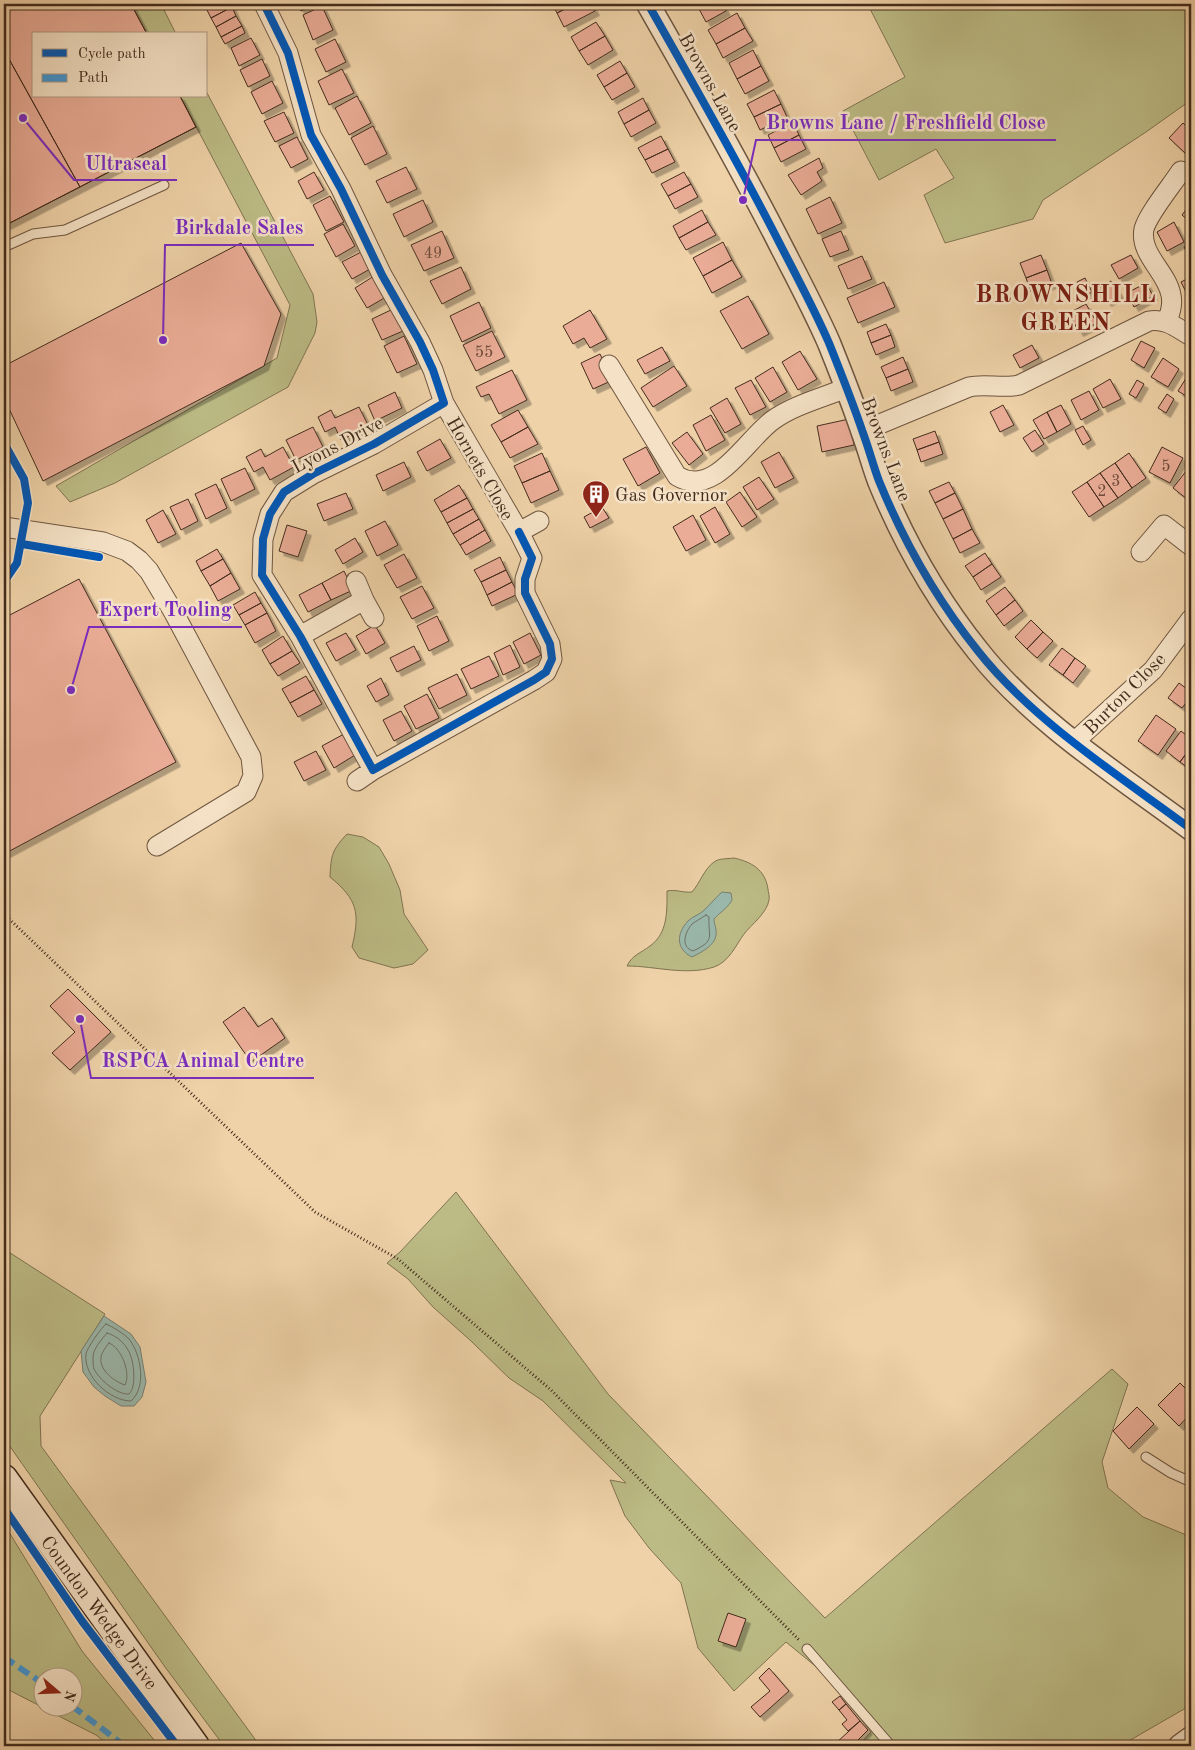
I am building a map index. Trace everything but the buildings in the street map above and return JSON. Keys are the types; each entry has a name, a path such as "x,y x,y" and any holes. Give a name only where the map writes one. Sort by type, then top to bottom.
{"main road":[{"name":"Coundon Wedge Drive","path":"4,1478 196,1746"}],"street":[{"path":"264,4 288,53 311,134 341,189 382,275 420,342 433,370 444,403"},
{"name":"Browns Lane","path":"648,4 766,216 812,306 863,431 878,478 897,522 920,566 947,608 979,653 1015,691 1074,742 1191,829"},
{"path":"1168,322 1172,307 1172,296 1143,240 1145,227 1150,216 1181,171"},
{"path":"863,431 969,387 977,385 1013,387 1019,385 1139,325 1156,320 1168,322 1191,336"},
{"path":"609,365 678,476 684,480 692,481 716,474 731,463 758,432 773,420 794,409 846,388"},
{"name":"Hornets Close","path":"373,770 534,680 546,672 552,659 550,644 525,593 525,579 532,558 519,532 444,403"},
{"name":"Lyons Drive","path":"373,770 300,636 262,575 263,539 270,514 284,492 312,474 374,444 444,403"},
{"name":"Hornets Close","path":"519,532 539,522"},
{"path":"1141,552 1164,525 1191,546"},
{"path":"4,527 103,542 128,551 139,560 149,571 174,613 251,757 253,776 246,792 157,846"},
{"path":"356,581 374,618"},
{"path":"300,636 364,600"},
{"name":"Burton Close","path":"1074,742 1153,670 1191,619"},
{"path":"357,781 373,770"},
{"path":"1180,1746 1191,1738"}],"lane":[{"path":"4,247 33,234 65,230 164,185"},
{"path":"1146,1457 1171,1473 1191,1482"},
{"path":"807,1649 891,1746"}],"path":[{"path":"4,914 315,1212 398,1259 551,1390 807,1649"}],"shaded area":[{"path":"131,4 161,4 175,32 146,32"},
{"path":"1191,4 1191,100 1043,200 1033,219 945,243 924,195 954,178 936,149 879,180 843,111 905,77 868,5"},
{"path":"208,95 313,294 317,322 315,333 288,387 115,483 70,502 56,486 277,358 290,305 181,98 208,98"},
{"path":"347,834 363,837 379,847 389,864 400,890 404,914 428,950 413,964 394,968 359,958 352,947 356,925 354,908 346,893 330,877 333,853"},
{"path":"734,858 751,864 760,871 766,882 769,899 768,905 762,914 744,934 728,957 714,967 693,971 627,966 634,957 656,941 660,935 665,921 667,891 692,892 707,868 714,862 721,859"},
{"path":"456,1192 608,1394 825,1618 1112,1369 1128,1384 1102,1462 1108,1488 1143,1517 1191,1537 1191,1705 1127,1742 1115,1746 858,1746 871,1732 825,1674 786,1642 734,1691 698,1648 681,1583 649,1548 625,1516 610,1480 626,1483 543,1401 509,1378 433,1307 408,1279 387,1263 400,1252"},
{"path":"4,1249 105,1314 40,1416 41,1446 260,1746 224,1746 165,1667 4,1438"},
{"path":"4,1524 82,1651 159,1746 110,1746 96,1735 63,1718 82,1718 82,1668 32,1668 32,1702 9,1690 4,1693"}],"water":[{"path":"722,892 731,893 732,900 714,919 716,936 709,947 692,957 681,946 679,941 681,931 691,918 702,912"},
{"path":"104,1316 131,1334 140,1347 146,1382 142,1397 134,1406 121,1406 105,1396 94,1387 83,1372 81,1351"}],"marked path":[{"path":"4,1657 32,1676"},
{"path":"82,1714 125,1746"}],"cycle path":[{"path":"264,4 288,53 311,135 341,189 382,275 420,342 433,370 444,403 374,444 313,474 284,492 270,514 263,539 262,575 300,636 373,770 546,672 552,659 550,644 525,593 525,579 532,558 519,532"},
{"path":"648,4 733,156 812,307 829,343 879,481 910,548 935,591 978,651 1024,701 1078,746 1191,829"},
{"path":"4,443 24,479 28,503 17,563 4,582"},
{"path":"22,544 99,557"},
{"path":"4,1508 82,1621 177,1746"}],"place":[{"name":"Ultraseal","path":"23,118"},
{"name":"Browns Lane / Freshfield Close","path":"743,200"},
{"name":"Birkdale Sales","path":"163,340"},
{"name":"Gas Governor","path":"596,518"},
{"name":"Expert Tooling","path":"71,690"},
{"name":"RSPCA Animal Centre","path":"80,1019"}],"district":[{"name":"BROWNSHILL GREEN","path":"1066,308"}]}
